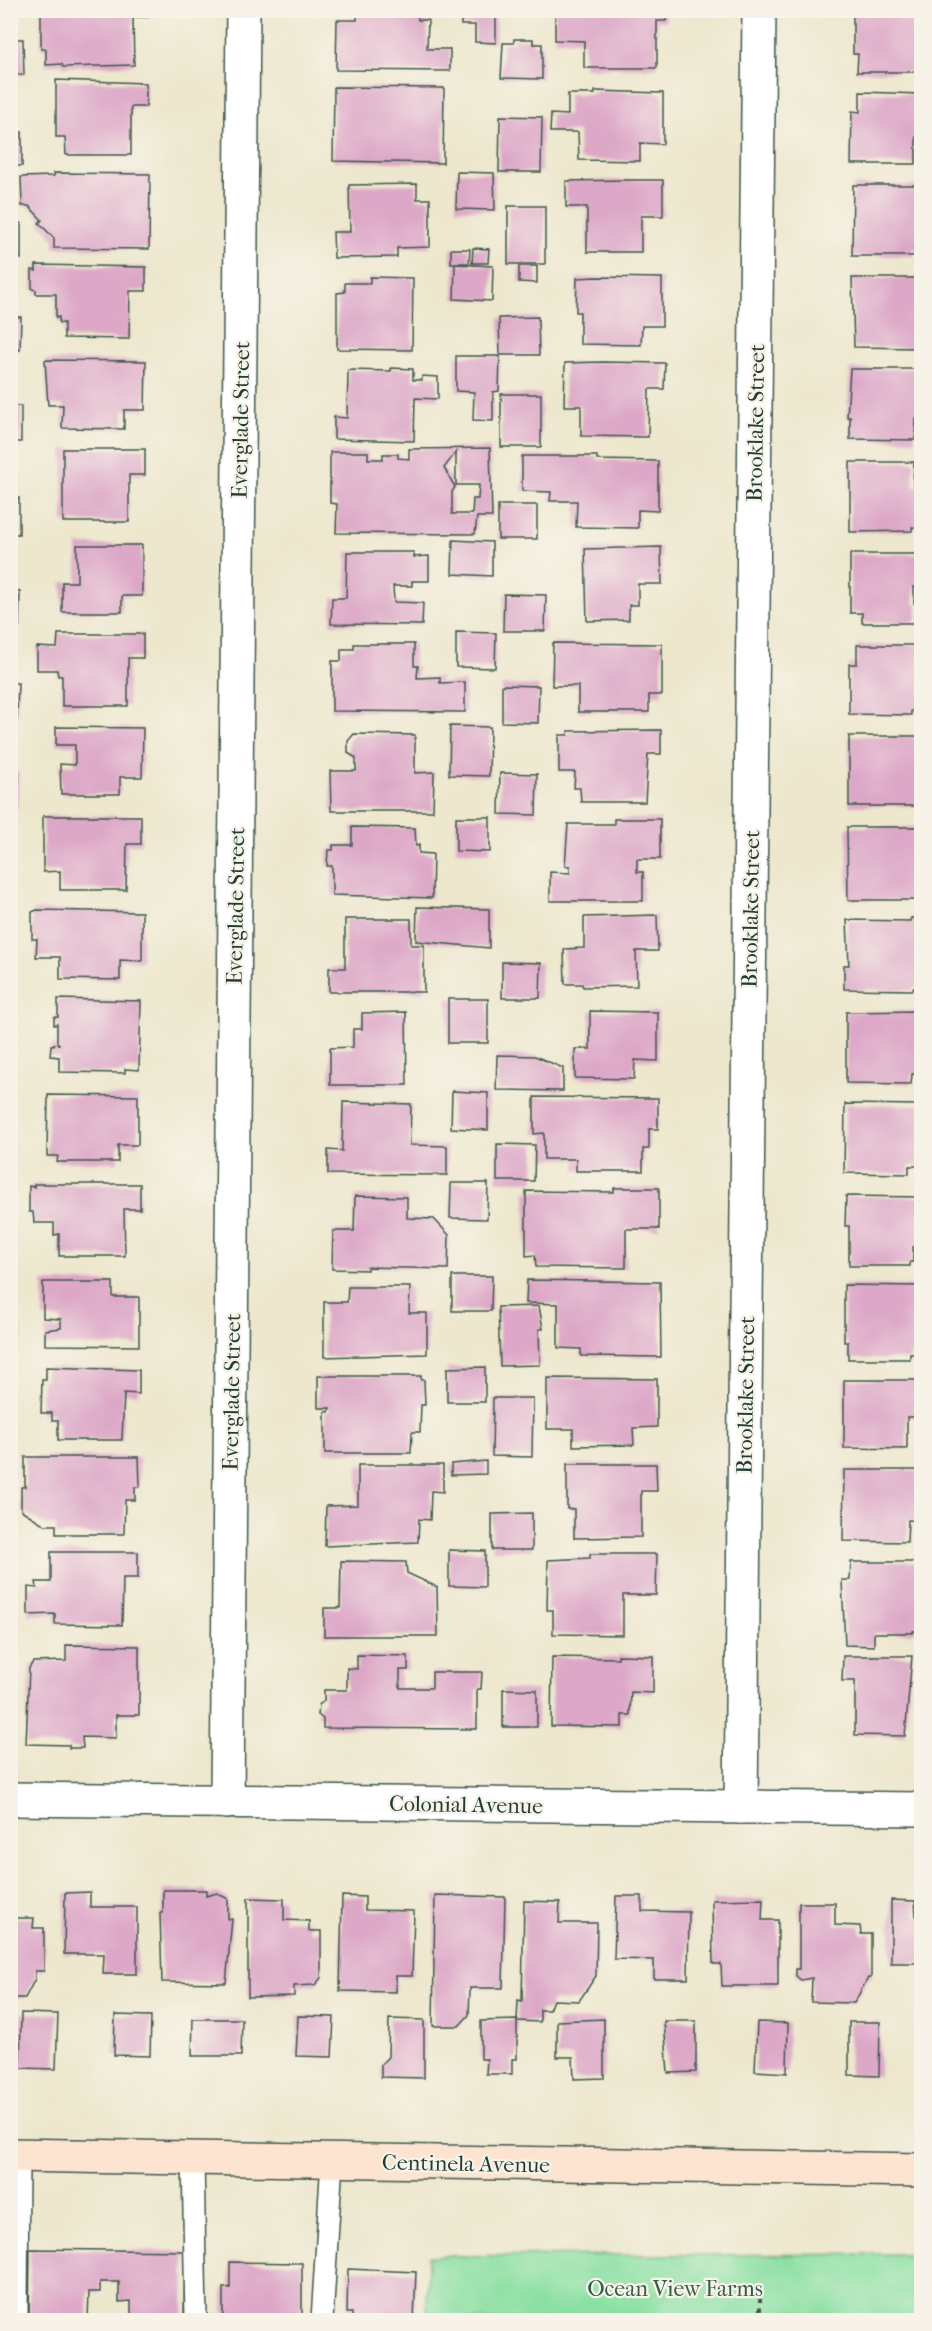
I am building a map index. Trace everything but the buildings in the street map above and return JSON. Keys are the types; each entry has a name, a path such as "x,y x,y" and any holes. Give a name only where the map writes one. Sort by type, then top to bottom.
{"main road":[{"name":"Centinela Avenue","path":"14,2155 921,2170"}],"street":[{"name":"Everglade Street","path":"227,1802 243,10"},
{"name":"Brooklake Street","path":"741,1807 759,10"},
{"name":"Colonial Avenue","path":"10,1799 921,1809"}],"lane":[{"path":"14,2155 17,2320"},
{"path":"193,2158 196,2320"},
{"path":"322,2320 332,2161"}],"path":[{"path":"760,2299 760,2320"}],"green space":[{"name":"Ocean View Farms","path":"921,2254 921,2320 427,2320 428,2256"}]}
